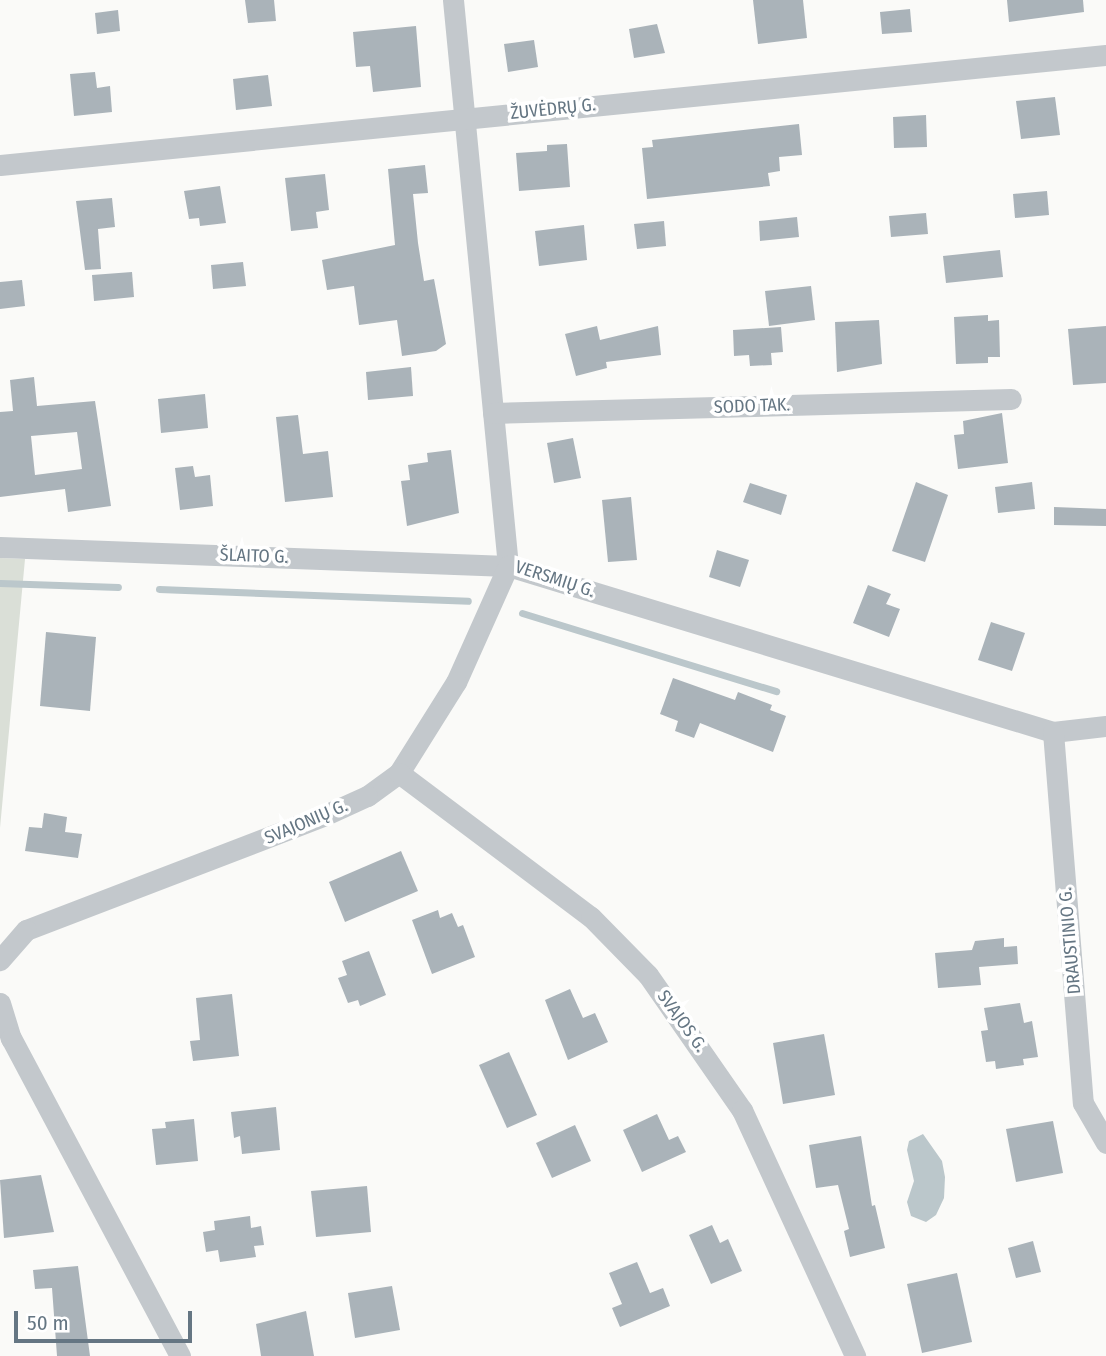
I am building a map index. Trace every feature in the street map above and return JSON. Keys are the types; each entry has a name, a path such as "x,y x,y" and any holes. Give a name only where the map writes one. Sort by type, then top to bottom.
{"street":[{"name":"VERSMIŲ G.","path":"453,0 508,566 1053,732 1106,726"},
{"name":"ŽUVĖDRŲ G.","path":"0,165 1106,55"},
{"name":"SODO TAK.","path":"493,413 1011,399"},
{"name":"ŠLAITO G.","path":"0,547 508,566"},
{"name":"SVAJONIŲ G.","path":"0,960 26,930 323,816 367,796 400,773 456,681 508,566"},
{"name":"DRAUSTINIO G.","path":"1053,732 1083,1103 1106,1143"},
{"name":"SVAJOS G.","path":"400,773 591,917 648,975 747,1120 855,1356"},
{"path":"0,1003 11,1038 180,1356"}],"shaded area":[{"path":"0,558 25,559 0,828"},
{"path":"923,1134 942,1161 945,1177 944,1198 936,1215 926,1222 911,1216 907,1202 914,1181 907,1150 909,1141"}],"building":[{"path":"245,0 274,0 276,21 248,23"},
{"path":"753,0 803,0 807,38 758,44"},
{"path":"1007,0 1083,0 1084,12 1009,22"},
{"path":"910,9 912,32 882,34 880,12"},
{"path":"118,10 120,31 97,34 95,13"},
{"path":"657,24 665,53 634,58 629,29"},
{"path":"416,26 421,87 373,92 370,66 356,67 353,32"},
{"path":"534,40 538,67 508,72 504,44"},
{"path":"95,72 97,88 110,86 112,112 74,116 70,74"},
{"path":"268,75 272,106 236,110 233,79"},
{"path":"1055,97 1060,135 1021,139 1016,101"},
{"path":"926,115 927,147 894,148 893,117"},
{"path":"799,124 802,155 779,157 780,171 768,173 770,186 647,199 642,148 653,147 652,140"},
{"path":"567,144 570,187 519,191 516,153 547,151 547,145"},
{"path":"425,165 428,193 413,194 418,243 424,281 434,279 446,344 436,351 402,356 397,320 359,325 354,286 327,290 322,260 395,245 388,169"},
{"path":"325,174 329,210 316,212 318,228 291,231 285,178"},
{"path":"220,186 226,223 200,226 199,218 189,219 184,191"},
{"path":"1047,191 1049,215 1015,218 1013,194"},
{"path":"112,198 115,227 98,229 101,269 85,270 76,201"},
{"path":"926,213 928,234 891,237 889,216"},
{"path":"797,217 799,237 760,241 759,221"},
{"path":"664,221 666,246 637,249 634,224"},
{"path":"584,225 587,260 539,266 535,231"},
{"path":"1000,250 1003,277 946,283 943,256"},
{"path":"243,262 246,286 213,289 211,265"},
{"path":"132,272 134,297 94,301 92,275"},
{"path":"22,280 25,306 0,309 0,282"},
{"path":"811,286 815,320 769,326 765,291"},
{"path":"988,315 988,321 999,320 1000,357 988,357 988,363 956,364 954,317"},
{"path":"879,320 882,364 837,372 835,322"},
{"path":"597,326 600,340 658,326 661,355 606,362 607,368 576,376 565,334"},
{"path":"1106,326 1106,383 1073,385 1068,329"},
{"path":"781,327 783,352 771,353 772,365 750,366 749,355 734,356 733,330"},
{"path":"411,367 413,396 368,400 366,372"},
{"path":"34,377 37,406 95,401 111,506 68,512 65,489 0,497 0,412 13,411 10,380","holes":["77,432 82,469 35,475 31,436"]},
{"path":"205,394 208,428 161,433 158,399"},
{"path":"1002,413 1008,463 958,469 954,435 964,434 963,421"},
{"path":"298,415 303,454 328,451 333,497 285,502 276,417"},
{"path":"573,438 581,478 554,483 547,443"},
{"path":"451,450 459,513 407,526 401,481 410,480 408,465 428,462 427,453"},
{"path":"193,466 195,477 210,475 213,506 180,510 175,468"},
{"path":"916,482 948,495 925,562 892,551"},
{"path":"1032,482 1035,509 998,513 995,487"},
{"path":"750,483 787,495 781,515 743,502"},
{"path":"631,497 637,560 608,562 602,500"},
{"path":"1054,507 1106,509 1106,526 1054,525"},
{"path":"717,550 749,560 740,587 709,577"},
{"path":"868,585 891,594 886,604 900,609 889,637 853,623"},
{"path":"991,622 1025,633 1012,671 978,660"},
{"path":"46,632 96,637 90,711 40,706"},
{"path":"673,678 735,700 738,692 772,705 770,710 786,716 773,752 700,723 694,738 675,731 678,721 660,714"},
{"path":"44,813 67,817 65,832 82,834 78,858 25,851 29,827 42,828"},
{"path":"401,851 418,891 345,922 329,882"},
{"path":"438,910 440,918 452,913 458,927 463,925 475,957 432,974 412,920"},
{"path":"1004,938 1004,947 1017,946 1018,964 979,967 981,985 938,988 935,953 972,950 975,941"},
{"path":"369,951 386,995 360,1006 358,1000 348,1003 338,978 347,975 342,961"},
{"path":"570,989 583,1018 595,1013 608,1042 568,1060 545,1000"},
{"path":"232,994 239,1056 193,1061 190,1041 200,1040 196,998"},
{"path":"1020,1003 1024,1023 1032,1021 1038,1057 1023,1059 1024,1065 996,1069 995,1061 986,1062 981,1031 988,1030 984,1008"},
{"path":"824,1034 835,1095 783,1104 773,1043"},
{"path":"509,1052 537,1115 507,1128 479,1065"},
{"path":"276,1107 280,1150 242,1154 240,1136 234,1138 231,1112"},
{"path":"657,1114 669,1140 678,1136 686,1152 642,1172 623,1130"},
{"path":"194,1119 198,1161 156,1165 152,1129 166,1128 165,1122"},
{"path":"1053,1121 1063,1173 1016,1182 1006,1129"},
{"path":"575,1125 591,1161 552,1178 536,1143"},
{"path":"861,1136 872,1206 875,1205 885,1248 850,1257 844,1231 849,1229 838,1185 816,1188 809,1145"},
{"path":"41,1175 54,1232 4,1238 0,1180"},
{"path":"367,1186 371,1232 316,1237 311,1191"},
{"path":"250,1216 251,1228 261,1226 264,1245 254,1246 256,1257 220,1262 218,1250 206,1252 203,1232 215,1230 214,1221"},
{"path":"712,1225 720,1243 728,1239 742,1271 711,1284 689,1235"},
{"path":"1033,1241 1041,1272 1016,1278 1008,1248"},
{"path":"637,1262 650,1293 663,1288 670,1306 620,1327 612,1308 622,1304 609,1273"},
{"path":"78,1266 90,1356 57,1356 52,1288 35,1289 33,1270"},
{"path":"957,1273 972,1342 922,1353 907,1284"},
{"path":"392,1286 400,1330 355,1338 348,1293"},
{"path":"306,1311 314,1356 261,1356 256,1324"}],"waterway":[{"path":"0,583 118,587"},
{"path":"159,589 468,601"},
{"path":"522,613 776,691"}]}
